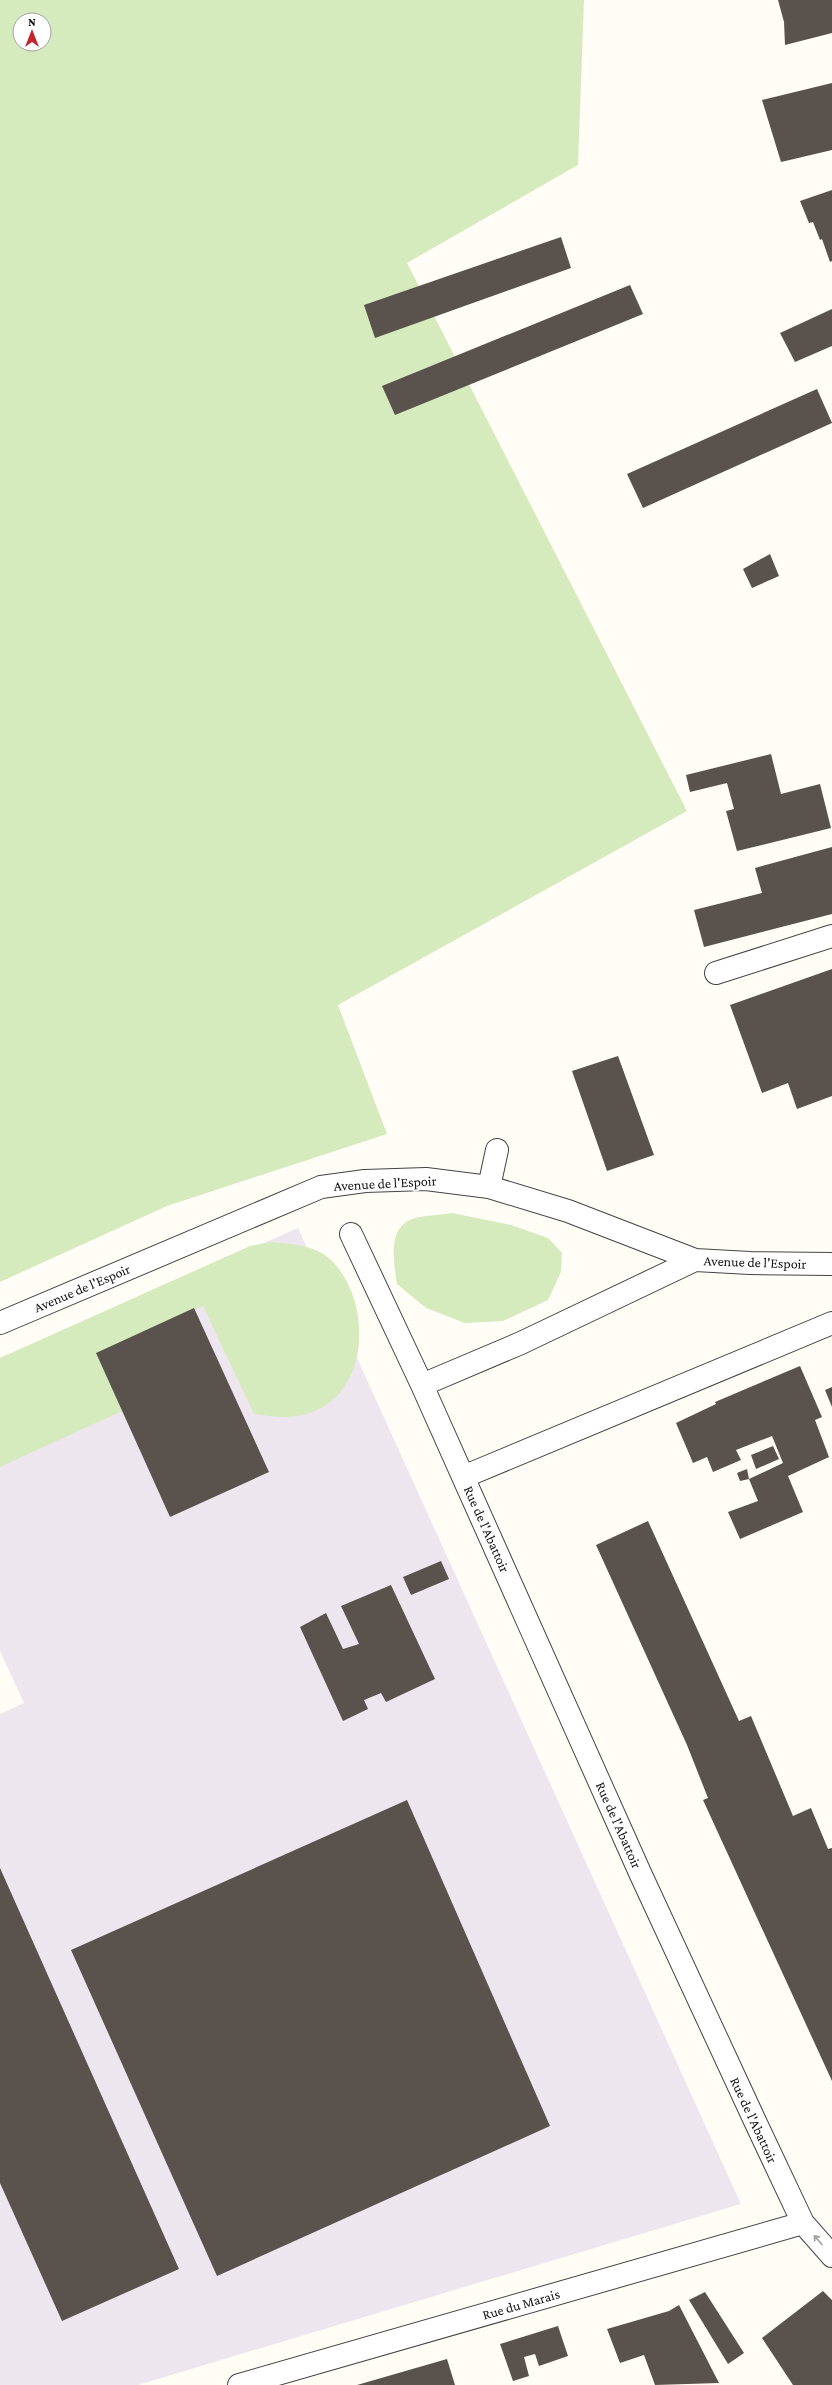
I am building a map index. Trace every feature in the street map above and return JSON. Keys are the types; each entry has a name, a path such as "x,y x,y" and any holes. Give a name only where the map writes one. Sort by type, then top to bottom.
{"street":[{"path":"716,973 832,936"},
{"path":"489,1186 497,1150"},
{"name":"Avenue de l'Espoir","path":"0,1323 321,1186 365,1181 426,1179 489,1186 568,1211 695,1260 832,1264"},
{"name":"Rue de l'Abattoir","path":"351,1234 422,1385 641,1875 803,2223 832,2256"},
{"path":"422,1385 521,1343 695,1260"},
{"path":"463,1477 832,1323"},
{"name":"Rue du Marais","path":"239,2385 803,2223"}],"shaded area":[{"path":"298,1228 741,2204 138,2385 0,2385 0,1714 24,1703 0,1651 0,1359"}],"green space":[{"path":"0,0 584,0 578,165 407,263 687,811 338,1005 387,1134 167,1206 0,1282"},
{"path":"452,1213 511,1225 548,1238 562,1253 561,1272 548,1300 503,1321 465,1323 426,1308 397,1284 394,1266 394,1246 400,1229 406,1222 415,1218"},
{"path":"272,1242 302,1246 324,1254 343,1275 353,1295 358,1316 359,1339 356,1361 348,1381 335,1398 317,1410 301,1415 278,1417 254,1414 203,1306 107,1351 133,1406 0,1467 0,1358 250,1246"}],"building":[{"path":"778,0 832,0 832,33 785,45 784,22"},
{"path":"832,83 832,150 781,162 762,100"},
{"path":"832,190 832,261 830,262 822,239 820,240 813,222 809,223 800,201"},
{"path":"561,237 571,268 375,338 364,305"},
{"path":"630,285 643,314 395,415 382,386"},
{"path":"832,309 832,346 795,362 780,333"},
{"path":"817,389 832,423 643,508 627,474"},
{"path":"770,554 779,576 752,588 743,569"},
{"path":"771,754 781,794 820,784 831,828 737,851 726,811 734,809 727,783 690,792 686,775"},
{"path":"832,847 832,914 704,947 694,910 762,893 755,868"},
{"path":"832,969 832,1096 797,1109 788,1083 762,1093 730,1005"},
{"path":"618,1056 654,1155 607,1171 572,1071"},
{"path":"194,1308 269,1472 170,1517 96,1353"},
{"path":"800,1366 822,1417 815,1420 829,1457 788,1476 803,1512 740,1539 728,1512 758,1501 749,1479 783,1463 772,1436 736,1450 741,1460 713,1472 707,1457 693,1463 676,1423 716,1404 715,1402"},
{"path":"832,1387 832,1407 825,1390"},
{"path":"773,1446 779,1459 756,1469 751,1455"},
{"path":"747,1469 749,1479 740,1481 737,1473"},
{"path":"648,1521 739,1721 751,1716 793,1816 811,1808 828,1849 832,1848 832,2081 703,1800 708,1798 687,1745 596,1545"},
{"path":"441,1561 449,1579 411,1595 403,1577"},
{"path":"391,1585 435,1679 386,1702 381,1693 364,1700 368,1709 343,1721 300,1627 326,1613 343,1649 359,1644 341,1606"},
{"path":"407,1800 550,2126 217,2276 71,1950"},
{"path":"0,1868 179,2269 62,2321 0,2183"},
{"path":"823,2291 832,2300 832,2385 793,2385 762,2338"},
{"path":"705,2292 744,2353 728,2364 689,2300"},
{"path":"679,2305 719,2383 655,2385 644,2355 620,2363 607,2329 669,2311"},
{"path":"558,2326 568,2356 539,2366 535,2354 524,2357 529,2376 513,2381 500,2344"},
{"path":"447,2359 455,2385 357,2385"}]}
